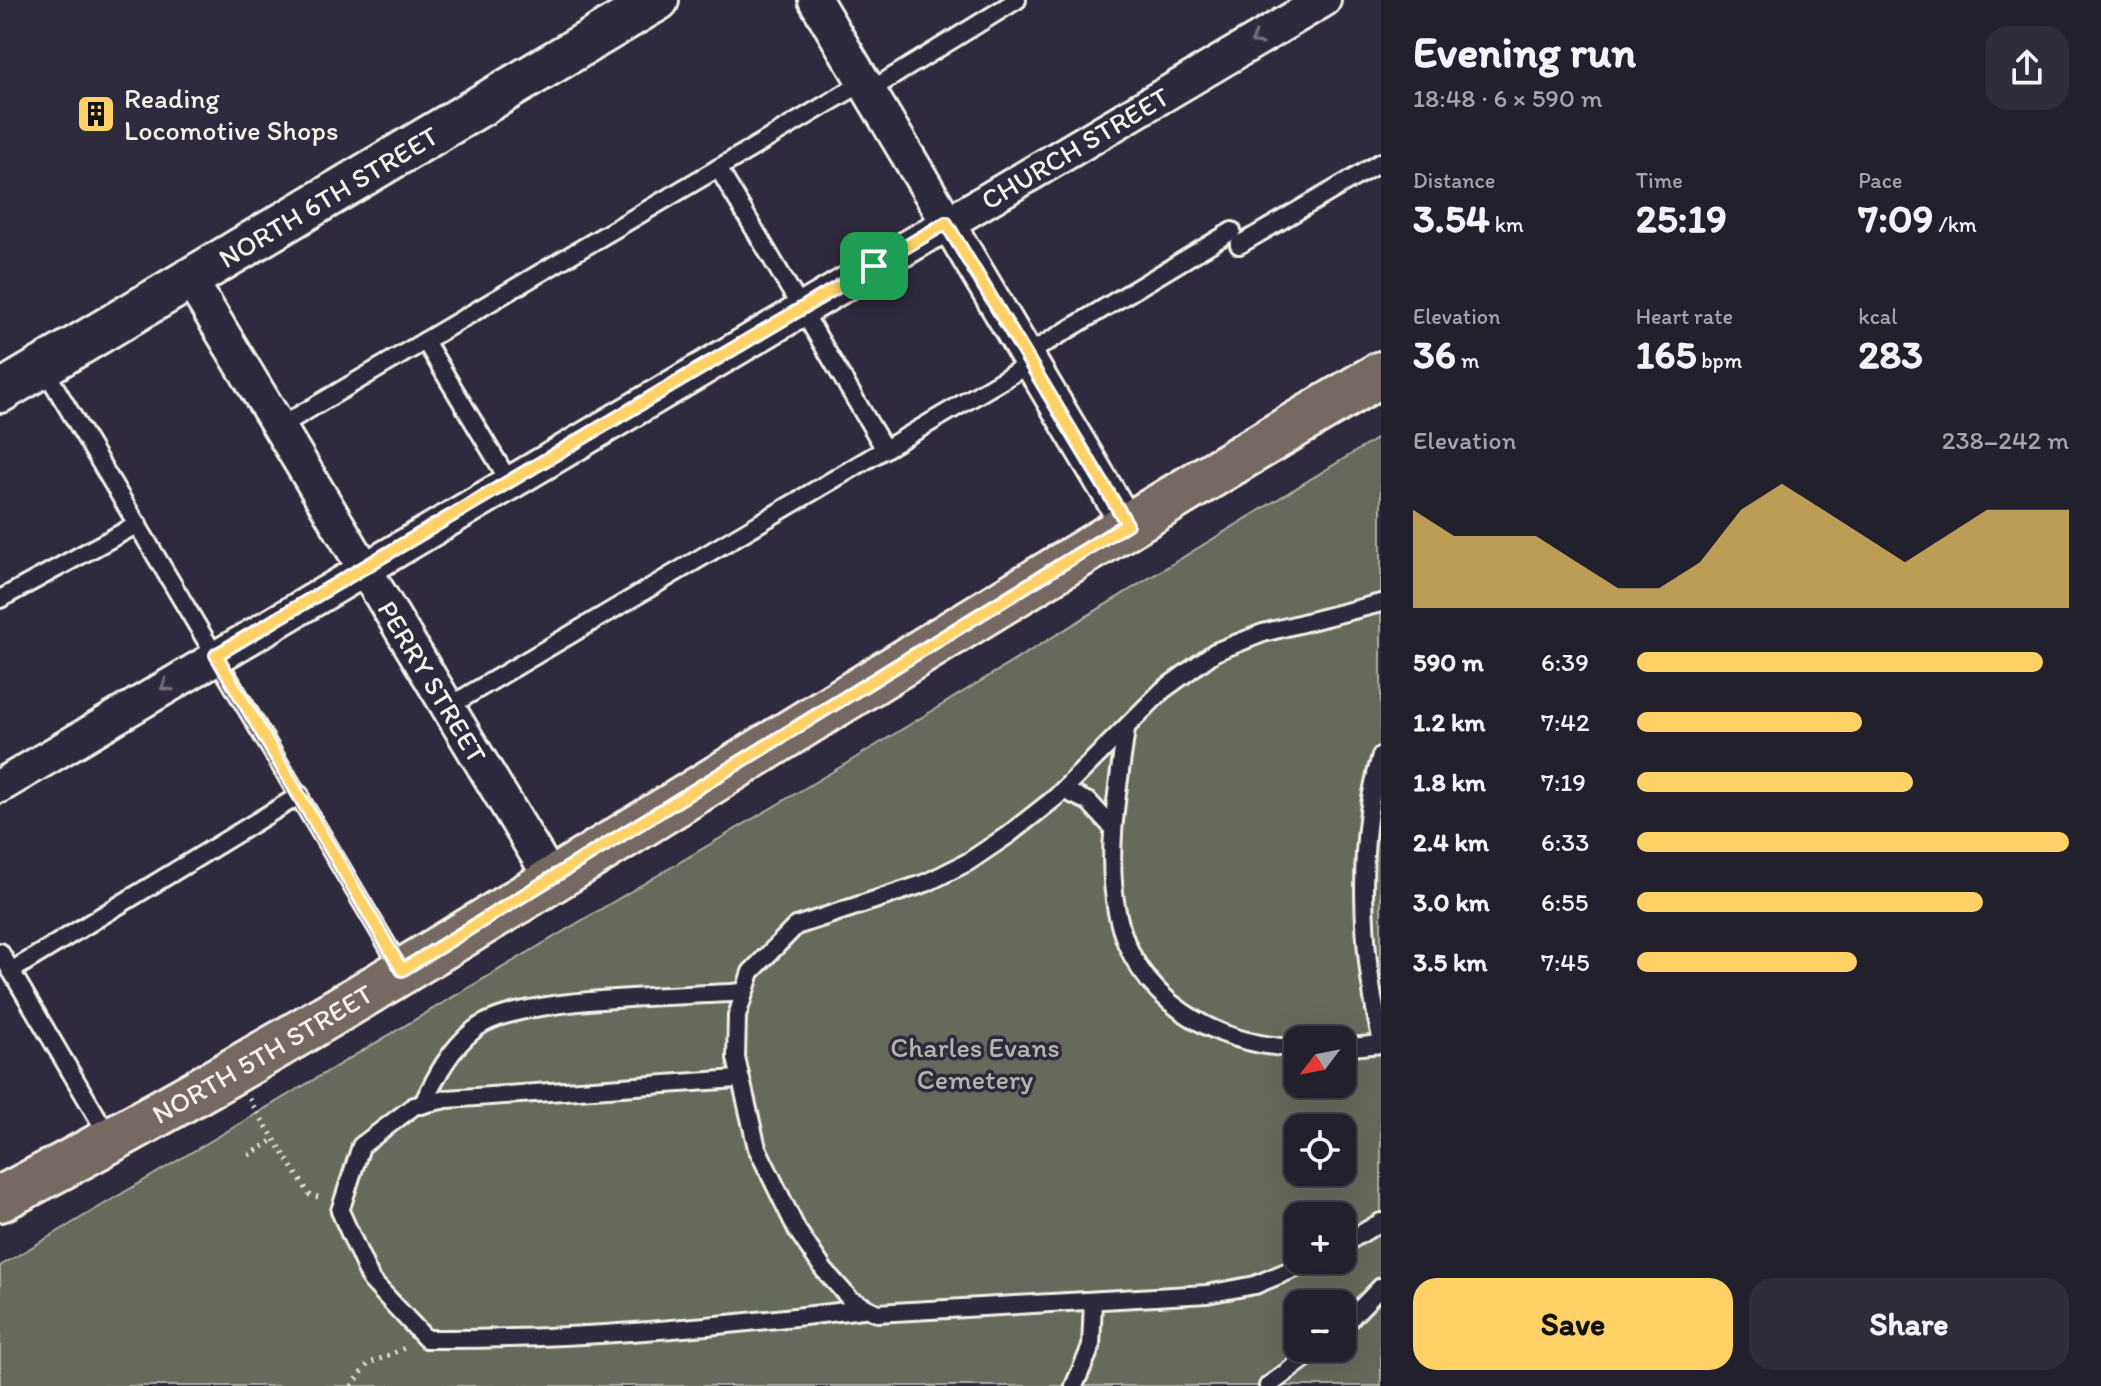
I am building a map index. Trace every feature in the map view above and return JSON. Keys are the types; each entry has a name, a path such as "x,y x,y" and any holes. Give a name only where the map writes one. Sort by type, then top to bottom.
{"main road":[{"name":"NORTH 5TH STREET","path":"0,1199 112,1141 402,970 1127,524 1381,374"}],"street":[{"name":"NORTH 6TH STREET","path":"0,392 658,0"},
{"path":"815,0 1127,524"},
{"name":"CHURCH STREET","path":"0,786 509,481 1324,0"},
{"name":"PERRY STREET","path":"190,279 552,880"}],"lane":[{"path":"279,427 718,168 1017,0"},
{"path":"446,708 1235,238 1381,162"},
{"path":"718,168 884,448"},
{"path":"425,341 509,481"},
{"path":"43,366 402,970"},
{"path":"0,599 138,524"},
{"path":"863,1309 824,1270 782,1202 750,1128 738,1079 735,1037 751,972 796,926 946,874 1008,835 1063,790 1163,690 1215,652 1275,630 1381,603"},
{"path":"1126,729 1113,828 1117,914 1128,945 1157,992 1214,1032 1239,1041 1284,1046"},
{"path":"1381,756 1372,794 1367,849 1367,930 1376,976 1381,1037"},
{"path":"1063,790 1089,802 1113,828"},
{"path":"11,971 300,795"},
{"path":"0,952 112,1141"},
{"path":"422,1105 443,1063 475,1028 500,1014 566,1005 744,992"},
{"path":"1356,1047 1381,1044"},
{"path":"738,1079 567,1089 414,1106 361,1146 340,1211 371,1280 426,1339 533,1340 714,1327 863,1309 877,1313 1235,1291 1285,1274"},
{"path":"1356,1237 1381,1222"},
{"path":"1356,1313 1381,1287"},
{"path":"1074,1386 1091,1347 1093,1301"},
{"path":"1268,1386 1300,1362"}],"path":[{"path":"231,1071 310,1195 342,1203"},
{"path":"249,1155 274,1140"},
{"path":"352,1386 368,1364 426,1339"}],"green space":[{"name":"Charles Evans Cemetery","path":"1381,436 1381,1386 0,1386 0,1266 847,763"}],"place":[{"name":"Reading Locomotive Shops","path":"96,114"}],"route":[{"path":"946,223 1127,524 402,970 216,655 874,266 946,223"}]}
